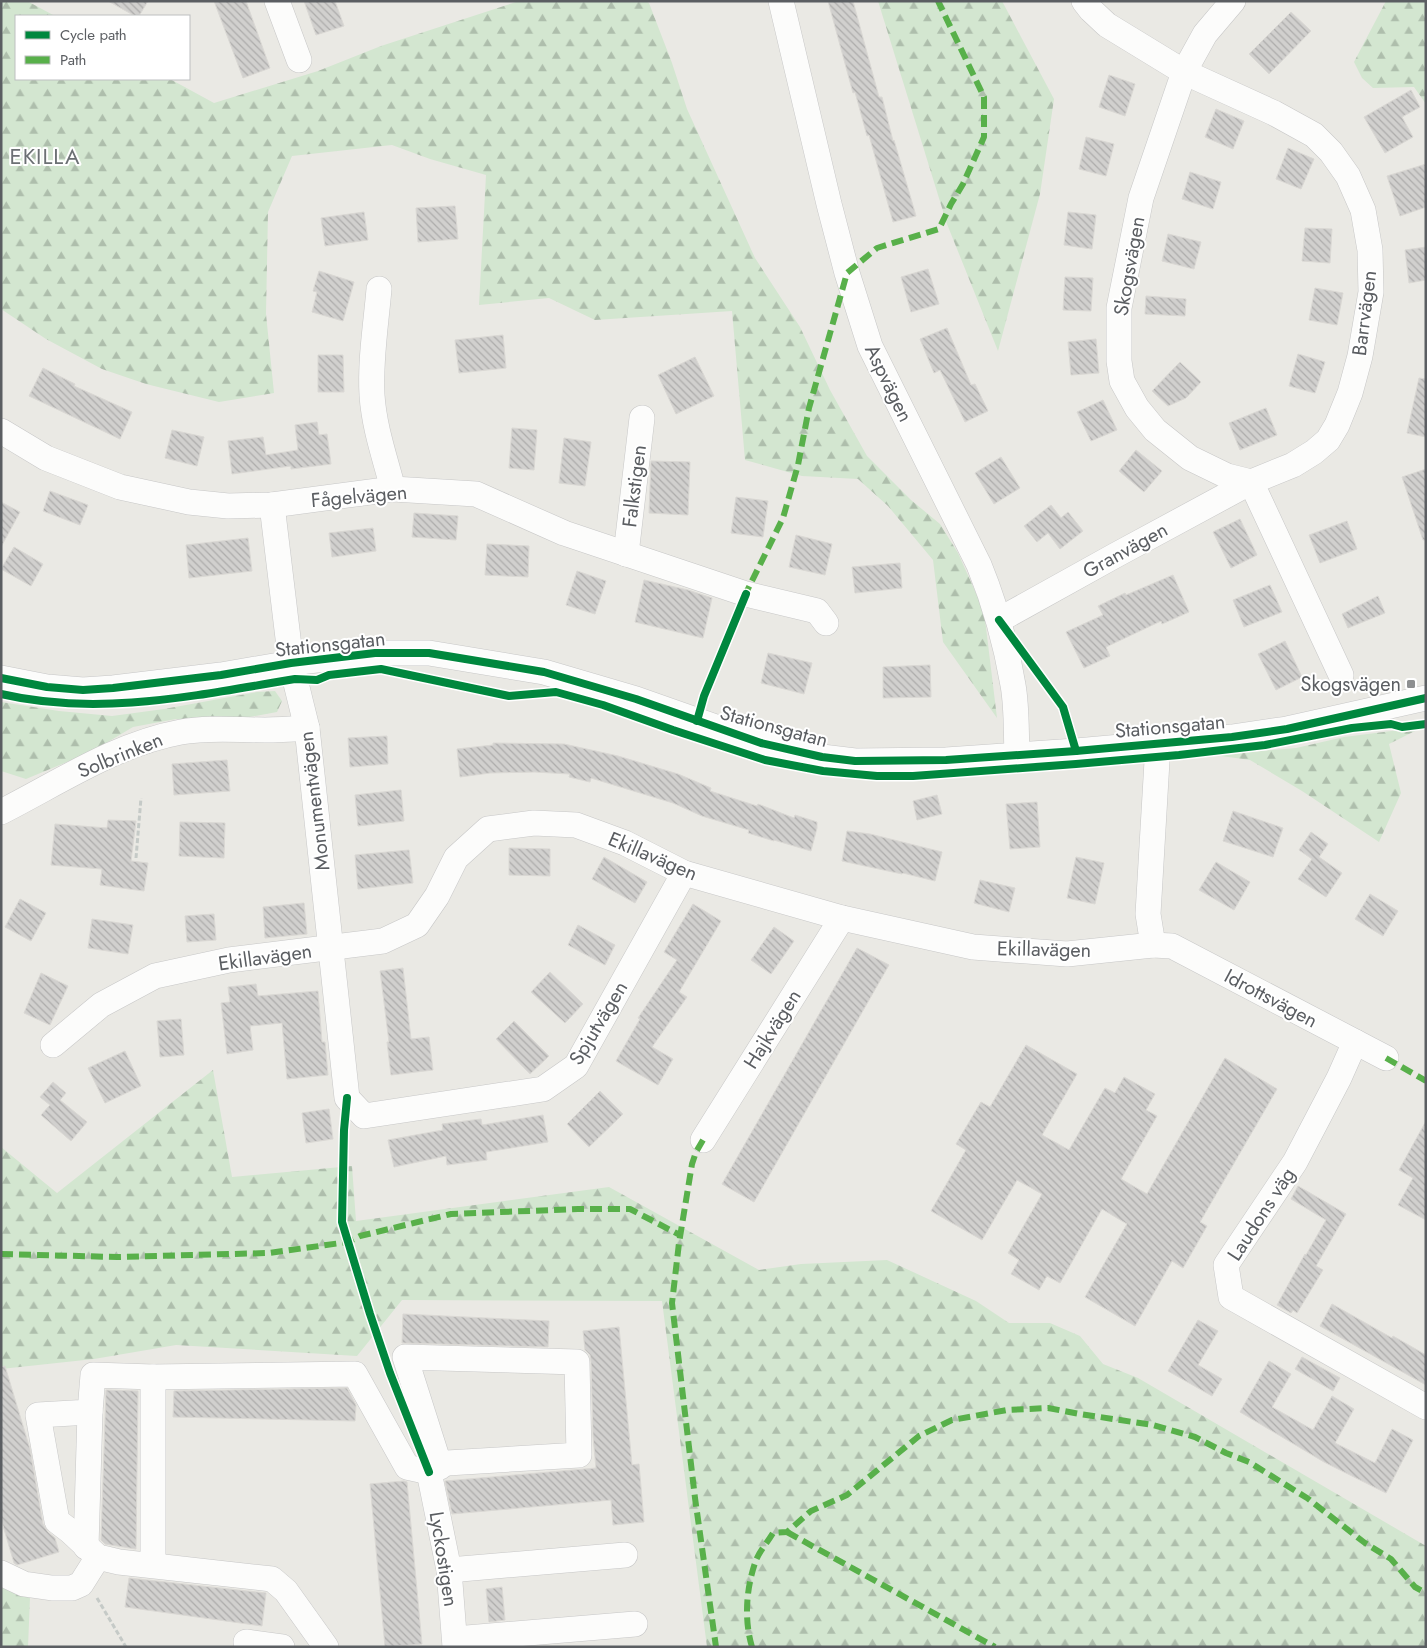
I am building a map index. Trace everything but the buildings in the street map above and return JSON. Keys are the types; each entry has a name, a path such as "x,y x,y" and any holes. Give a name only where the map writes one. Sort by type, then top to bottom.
{"street":[{"path":"277,1 299,60"},
{"name":"Aspvägen","path":"781,1 847,274 870,346 971,549 989,590 999,620 1014,686 1018,755"},
{"name":"Barrvägen","path":"1084,1 1107,25 1184,72 1274,113 1314,135 1331,152 1348,176 1363,210 1370,250 1371,292 1360,356 1350,393 1337,425 1328,440 1314,452 1293,465 1251,482"},
{"name":"Skogsvägen","path":"1233,1 1205,34 1184,72 1141,198 1119,308 1119,361 1122,381 1137,408 1155,430 1190,458 1227,476 1251,482"},
{"path":"379,289 372,396 378,431 393,488"},
{"name":"Falkstigen","path":"626,554 642,418"},
{"name":"Fågelvägen","path":"1,431 46,458 120,487 190,502 228,506 272,505 393,488 476,494 564,533 746,594 818,611 826,623"},
{"path":"1251,482 1341,675"},
{"name":"Granvägen","path":"999,620 1251,482"},
{"name":"Monumentvägen","path":"272,505 291,663 306,728 347,1098"},
{"name":"Stationsgatan","path":"1,678 47,687 83,690 221,675 291,663 375,653 429,653 544,672 636,699 761,742 822,757 855,761 946,760 1232,737 1287,729 1426,698"},
{"name":"Solbrinken","path":"1,812 96,761 140,742 183,732 306,728"},
{"path":"1153,944 1148,914 1158,744"},
{"name":"Ekillavägen","path":"53,1045 101,1005 155,976 229,960 383,941 417,926 437,896 456,858 488,829 534,823 576,825 625,843 684,873 842,918 973,947 1067,954 1153,944"},
{"name":"Spjutvägen","path":"347,1098 364,1116 543,1089 576,1066 684,873"},
{"name":"Hajkvägen","path":"703,1140 842,918"},
{"name":"Idrottsvägen","path":"1153,944 1172,946 1386,1058"},
{"name":"Laudons väg","path":"1355,1042 1339,1078 1295,1162 1226,1265 1231,1297 1426,1407"},
{"name":"Lyckostigen","path":"434,1469 447,1464 579,1455 577,1362 405,1357 434,1469 449,1570 455,1643"},
{"path":"1,1573 24,1584 52,1588 72,1588 82,1584 92,1552 90,1412 93,1374 153,1377 355,1374 407,1467 434,1469"},
{"path":"153,1377 153,1565"},
{"path":"90,1412 38,1415 57,1521 92,1552 119,1562 272,1579 286,1591 326,1647"},
{"path":"449,1570 624,1555"},
{"path":"455,1643 635,1624"},
{"path":"246,1642 282,1647"}],"path":[{"path":"136,858 142,798"},
{"path":"82,1584 96,1596 126,1647"}],"green space":[{"path":"1,1 27,1 53,15 15,15 15,80 172,80 214,103 318,71 381,46 519,1 645,1 649,3 687,109 755,258 800,327 830,390 867,456 911,500 940,524 958,553 984,611 997,718 943,642 933,560 888,506 858,479 802,476 745,460 732,311 595,320 549,298 479,305 486,175 430,159 392,145 292,156 268,212 266,314 274,393 219,402 146,384 102,369 46,339 1,309"},
{"path":"878,1 1002,1 1054,99 1040,194 998,351 947,224"},
{"path":"1386,1 1426,1 1426,104 1414,87 1373,88 1362,78 1354,62"},
{"path":"275,691 282,701 277,712 227,721 176,719 133,727 91,752 26,779 1,771 1,702 59,711 112,716 164,709 257,692"},
{"path":"1423,727 1389,744 1401,793 1379,842 1302,791 1250,760 1214,755 1296,748 1344,737"},
{"path":"213,1070 232,1177 352,1166 356,1221 609,1187 759,1270 801,1264 887,1260 976,1301 1009,1323 1050,1323 1080,1336 1103,1364 1138,1378 1426,1546 1426,1647 707,1647 662,1301 402,1300 357,1356 176,1345 94,1359 1,1369 1,1147 57,1193"},
{"path":"1,1587 30,1598 28,1647 1,1646"}],"marked path":[{"path":"744,597 783,518 798,465 809,408 847,273 877,248 939,229 963,184 984,137 984,97 938,1"},
{"path":"1386,1058 1426,1081"},
{"path":"703,1140 692,1164 679,1243 672,1303 695,1498 716,1647"},
{"path":"1,1254 117,1257 269,1253 348,1242 360,1236 451,1214 578,1209 630,1209 680,1235"},
{"path":"752,1647 747,1616 748,1594 756,1559 773,1533 787,1532 811,1511 847,1495 919,1436 952,1420 1007,1410 1048,1408 1153,1425 1195,1437 1249,1462 1307,1498 1365,1543 1391,1559 1415,1587 1426,1593"},
{"path":"787,1532 995,1647"}],"cycle path":[{"path":"697,721 704,696 746,594"},
{"path":"999,620 1063,707 1076,751"},
{"path":"1,678 47,687 83,690 221,675 291,663 375,653 429,653 544,672 636,699 761,743 822,757 855,761 946,760 1232,737 1287,729 1426,698"},
{"path":"1,694 38,701 112,704 185,697 295,679 317,680 329,675 381,669 509,696 556,692 603,705 765,760 823,771 877,776 913,776 1179,755 1265,745 1352,728 1391,724 1402,727 1426,724"},
{"path":"347,1098 344,1130 342,1222 390,1373 429,1472"}],"place":[{"name":"Skogsvägen","path":"1411,684"}],"district":[{"name":"EKILLA","path":"45,156"}]}
